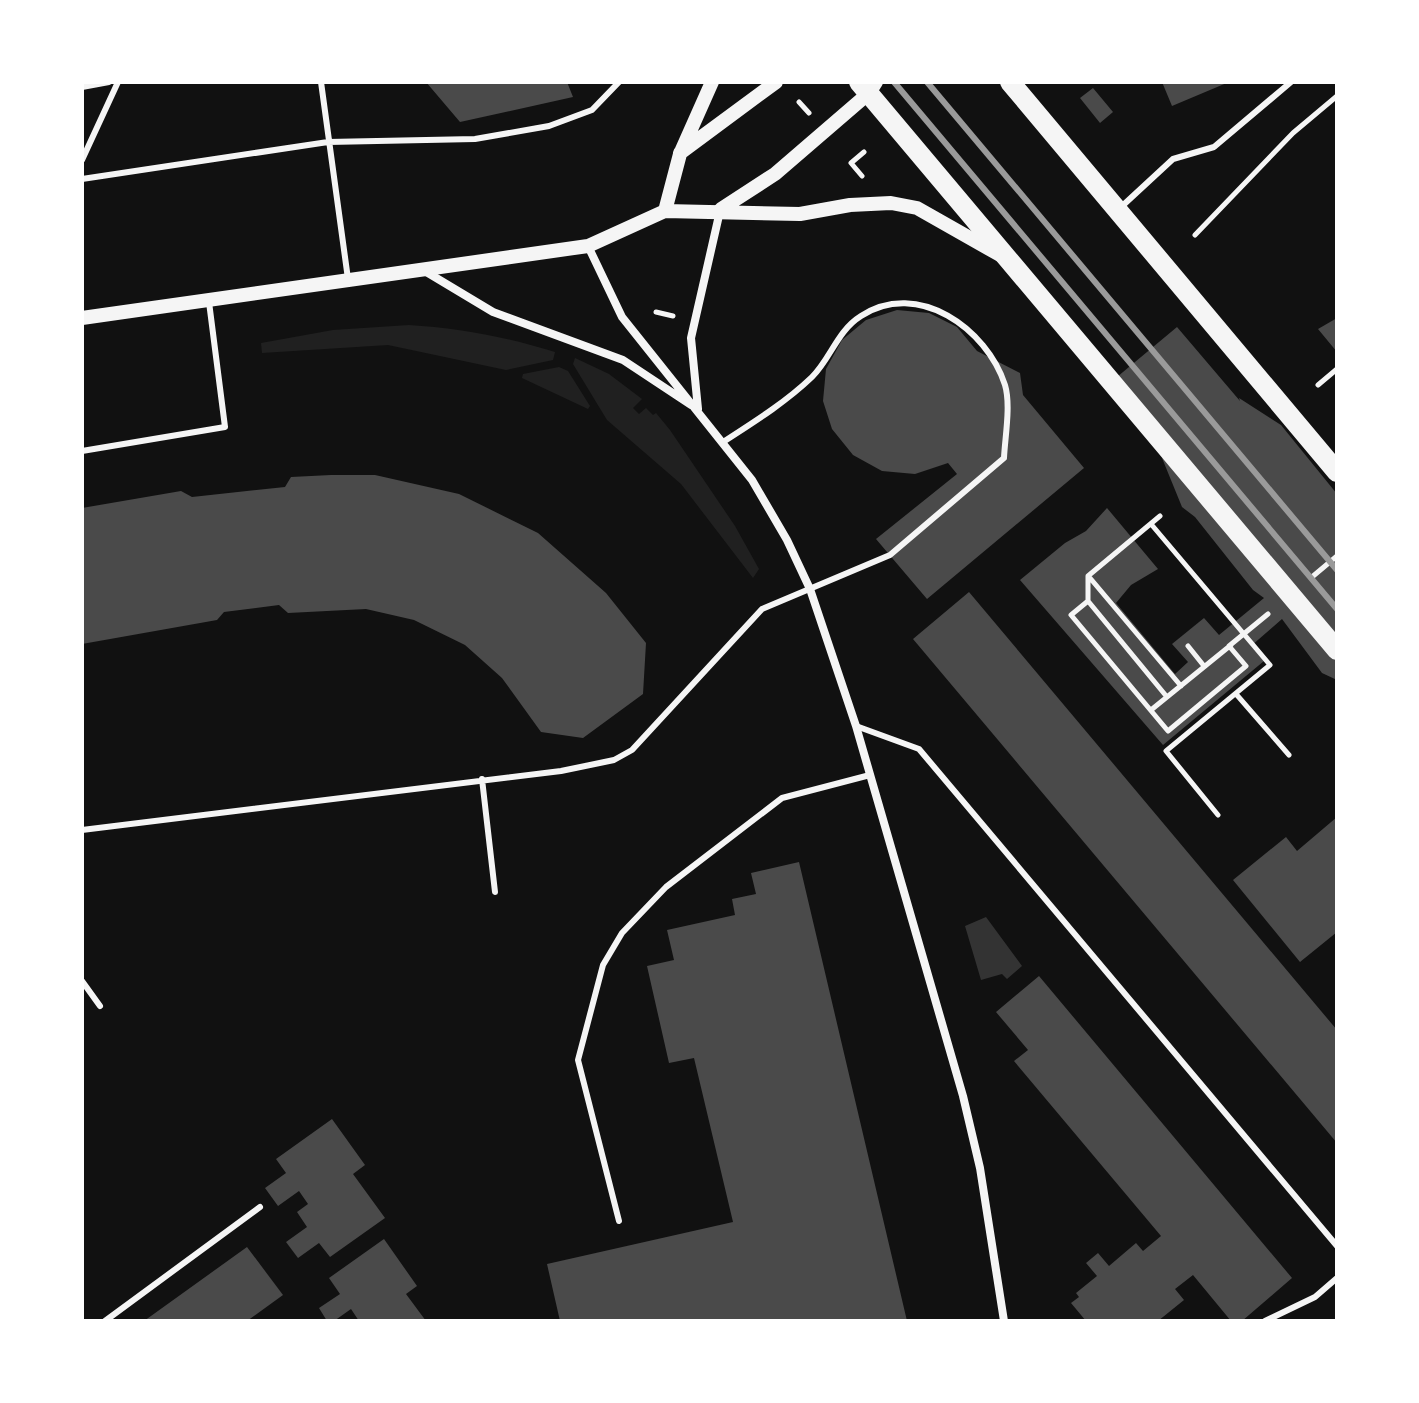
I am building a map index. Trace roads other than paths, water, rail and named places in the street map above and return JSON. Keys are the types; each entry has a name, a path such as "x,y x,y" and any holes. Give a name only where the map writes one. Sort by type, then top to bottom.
{"main road":[{"path":"1010,82 1337,472"},
{"path":"868,86 1337,650"}],"street":[{"path":"665,211 680,154 712,82"},
{"path":"680,154 722,126 776,82"},
{"path":"698,410 691,338 720,210 775,174 868,86"},
{"path":"82,318 588,246 665,211 800,214 850,205 891,203 917,208 1014,263"},
{"path":"588,246 622,317 698,410 759,492 787,540 810,589 856,726 966,1110 980,1168 1004,1321"},
{"path":"421,269 493,312 623,360 698,410"}],"lane":[{"path":"82,87 109,82"},
{"path":"82,160 118,82"},
{"path":"321,82 348,279"},
{"path":"82,179 328,142 475,139 549,126 592,110 619,82"},
{"path":"1118,210 1173,159 1214,147 1291,82"},
{"path":"82,451 225,427 209,299"},
{"path":"82,830 591,765 632,750 762,609 890,555 1004,458 1006,388 993,359 962,322 934,309 886,304 862,315 846,327 814,374 773,409 723,442"},
{"path":"856,726 919,749 1337,1246"},
{"path":"619,1221 578,1060 603,965 622,933 666,887 782,798 870,775"},
{"path":"482,779 495,892"},
{"path":"82,981 100,1006"},
{"path":"105,1321 260,1207"},
{"path":"1265,1321 1315,1297 1337,1278"}],"railway":[{"path":"894,82 1337,609"},
{"path":"927,82 1337,570"}]}
